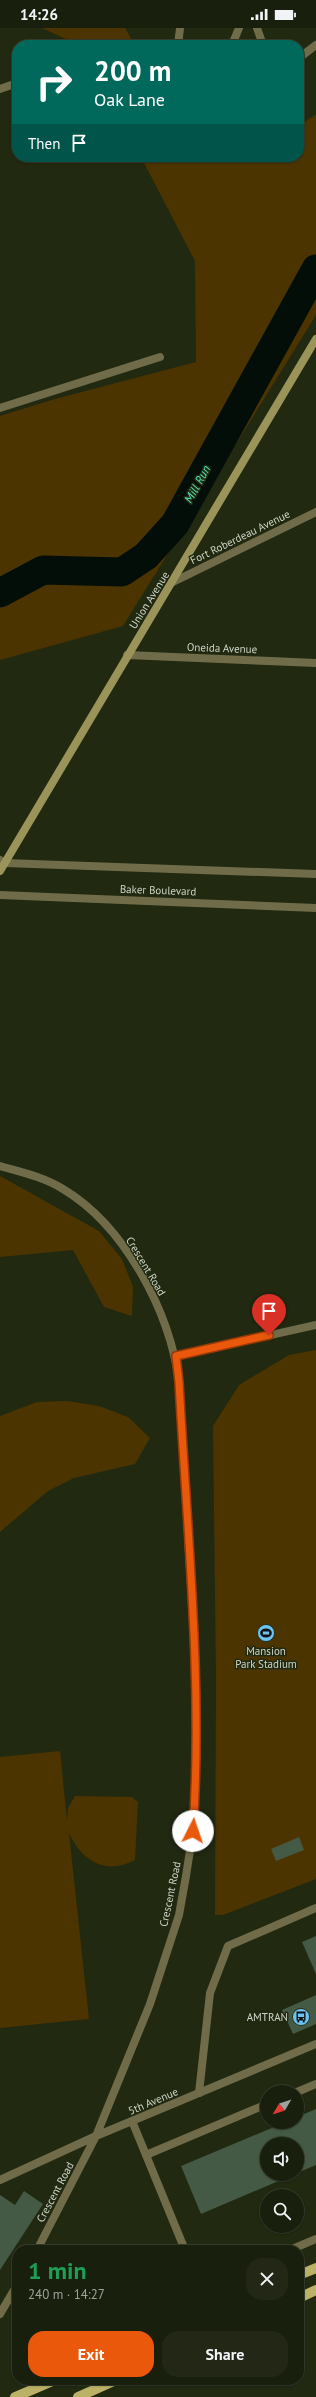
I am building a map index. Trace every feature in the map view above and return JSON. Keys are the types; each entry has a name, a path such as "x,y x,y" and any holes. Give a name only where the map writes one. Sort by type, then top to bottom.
{"main road":[{"name":"Union Avenue","path":"0,871 2,861 173,582 316,339"},
{"path":"304,2273 316,2268"},
{"path":"304,2296 316,2290"},
{"path":"15,2397 43,2385"},
{"path":"78,2397 105,2385"}],"street":[{"path":"179,40 180,28"},
{"path":"234,40 240,28"},
{"path":"256,28 261,40"},
{"path":"304,54 316,45"},
{"path":"0,89 12,85"},
{"path":"0,408 160,357"},
{"name":"Fort Roberdeau Avenue","path":"173,582 316,512"},
{"name":"Oneida Avenue","path":"127,655 316,663"},
{"name":"Baker Boulevard","path":"2,861 316,874"},
{"name":"Baker Boulevard","path":"0,895 316,908"},
{"name":"Crescent Road","path":"0,1166 37,1177 62,1188 82,1202 101,1219 120,1243 148,1287 176,1356 179,1382 194,1640 197,1742 193,1831 179,1915 150,2004 96,2136 40,2245"},
{"path":"176,1356 316,1325"},
{"path":"198,2093 210,1993 228,1946 316,1908"},
{"name":"5th Avenue","path":"0,2180 96,2136 316,2044"},
{"path":"304,2089 316,2084"},
{"path":"146,2155 260,2107"},
{"path":"132,2121 183,2245"},
{"path":"302,2245 316,2239"},
{"path":"0,2314 12,2294"}],"shaded area":[{"path":"42,28 125,28 132,40 68,40"},
{"path":"316,114 316,315 123,626 0,660 0,416 55,399 196,362 195,261 144,162 304,162 304,122"},
{"path":"0,1176 99,1231 122,1259 133,1287 132,1316 104,1307 73,1250 0,1257"},
{"name":"Mansion Park Stadium","path":"316,1350 316,1879 223,1915 215,1915 216,1680 213,1426 239,1385 289,1355"},
{"path":"67,1401 99,1406 128,1417 150,1438 135,1464 74,1478 48,1491 0,1532 0,1416 37,1402"},
{"path":"60,1751 67,1821 68,1808 75,1796 132,1797 138,1802 135,1860 124,1865 114,1866 104,1866 95,1863 80,1851 69,1833 89,2019 0,2028 0,1757"}],"building":[{"path":"299,1837 304,1850 276,1861 271,1849"},
{"path":"316,1936 316,1974 302,1942"},
{"name":"AMTRAN","path":"316,1995 316,2024 293,2034 282,2010"},
{"path":"316,2109 316,2165 304,2170 304,2137 260,2137 260,2181 279,2181 201,2214 181,2166 269,2129 304,2129 304,2114"},
{"path":"24,2191 43,2204 16,2245 12,2245 12,2252 0,2270 0,2195 15,2205"}],"waterway":[{"name":"Mill Run","path":"0,593 43,570 122,572 146,556 175,524 316,269"}],"place":[{"name":"Mansion Park Stadium","path":"266,1633"},
{"name":"AMTRAN","path":"301,2017"}],"route":[{"path":"193,1831 197,1742 194,1640 179,1382 176,1356 269,1335"}]}
